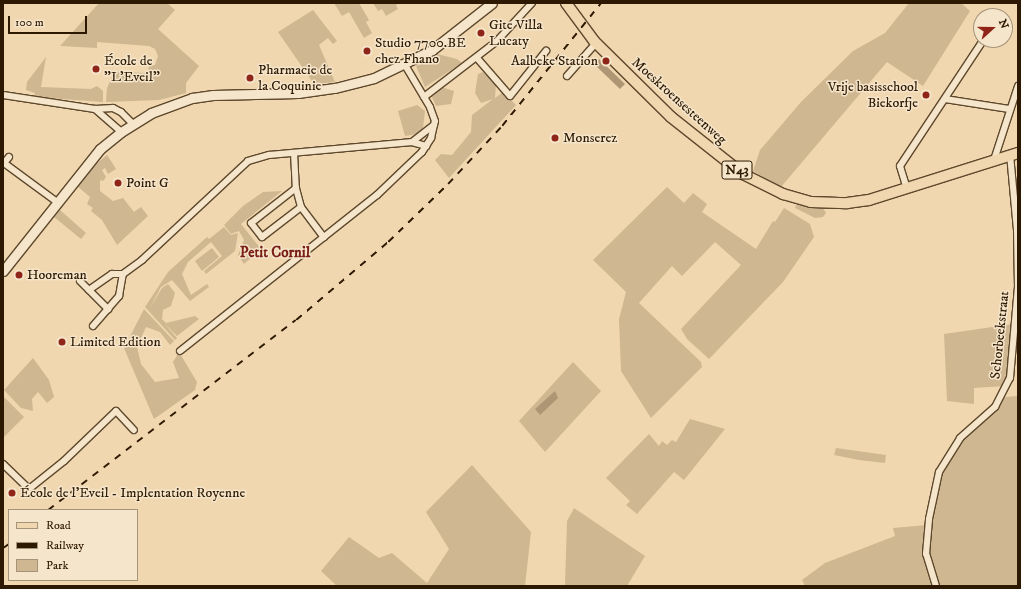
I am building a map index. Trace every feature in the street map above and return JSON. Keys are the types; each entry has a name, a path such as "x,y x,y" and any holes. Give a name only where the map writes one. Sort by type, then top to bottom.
{"main road":[{"path":"3,271 100,149 121,132 151,113 192,98 226,93 325,90 374,78 405,65 432,50 492,3"},
{"name":"Moeskroensesteenweg","path":"566,3 596,43 671,117 708,148 743,174 768,188 811,202 836,203 869,200 908,189 1014,154"}],"street":[{"path":"424,97 477,58 508,30 532,3"},
{"path":"567,76 596,43"},
{"path":"908,189 900,166 978,48"},
{"path":"477,58 510,96 546,51"},
{"path":"180,351 377,195 426,146 434,126 433,114 405,65"},
{"path":"994,160 1009,109 1018,86"},
{"path":"3,96 95,109 116,109 133,124"},
{"path":"945,99 1009,109"},
{"path":"95,109 121,132"},
{"path":"412,142 434,126"},
{"path":"89,290 112,274 123,274 147,255 248,161 258,157 412,142 426,146"},
{"path":"294,153 296,188 301,207 324,237"},
{"name":"Schorbeekstraat","path":"936,586 926,554 929,519 939,472 957,442 995,407 1010,378 1018,287 1014,154"},
{"path":"9,157 4,163 57,202"},
{"path":"296,188 251,223 262,237 301,207"},
{"path":"93,326 119,296 123,274"},
{"path":"80,281 108,309"},
{"path":"3,464 29,492 116,411 134,430"}],"green space":[{"path":"99,3 167,3 175,10 158,29 199,66 186,83 186,93 159,100 106,102 107,88 114,72 148,73 149,65 155,65 158,56 155,49 149,46 97,42 97,48 60,46"},
{"path":"334,3 359,3 369,20 366,22 372,33 364,38 349,12 342,16"},
{"path":"373,3 400,3 396,5 398,9 386,16 382,9 378,11"},
{"path":"909,3 961,3 970,11 923,86 887,62 781,187 753,171 760,150 801,102 853,51 885,33"},
{"path":"313,10 337,41 333,44 328,38 319,45 335,82 314,84 278,32"},
{"path":"437,54 457,59 462,63 425,87 416,66"},
{"path":"46,57 41,87 91,89 97,86 103,91 103,102 35,97 35,93 26,90 27,82"},
{"path":"483,72 496,84 495,98 503,92 516,105 449,178 435,160 441,154 452,155 471,132 472,115 493,99 481,103 475,93 478,74"},
{"path":"441,87 454,91 451,104 436,106 431,95"},
{"path":"417,105 425,111 423,128 417,134 405,136 398,111"},
{"path":"107,155 116,169 108,174 105,168 102,170 106,177 103,181 100,180 100,191 113,201 123,198 134,212 141,207 148,216 117,245 102,220 91,211 93,208 87,204 90,197 77,186 89,170"},
{"path":"667,187 684,203 693,193 707,204 702,212 756,249 773,221 775,222 784,208 810,224 814,237 783,282 709,359 687,339 681,329 741,265 715,242 682,276 672,266 639,303 701,362 702,367 651,418 621,371 619,319 626,292 593,260"},
{"path":"282,191 241,224 261,249 244,264 238,255 244,240 239,231 231,234 224,225 243,206 263,192"},
{"path":"797,204 823,208 826,213 823,217 815,218 795,208"},
{"path":"60,210 86,233 81,239 54,217"},
{"path":"224,227 231,235 238,233 235,251 206,274 204,271 222,256 211,242 188,262 182,274 191,295 207,284 209,287 190,301 172,280 161,287 150,308 162,288 168,284 175,293 171,306 163,310 162,319 166,323 195,316 199,319 177,336 164,323 177,338 175,340 145,307 168,272 207,237 209,239"},
{"path":"212,248 219,257 202,271 195,261"},
{"path":"144,309 174,341 170,345 160,332 146,327 137,347 141,364 155,382 179,378 173,362 179,352 197,382 195,390 154,419 124,348"},
{"path":"1013,324 1005,386 974,388 974,404 947,401 944,334"},
{"path":"33,358 49,380 54,397 47,403 38,392 32,399 33,411 21,408 4,390"},
{"path":"573,362 601,391 545,452 519,421"},
{"path":"3,396 24,417 4,437 3,436"},
{"path":"1018,396 1018,586 939,586 928,552 934,505 945,467 953,450 965,436 996,410 1005,397"},
{"path":"690,419 725,429 684,480 674,472 637,514 626,505 630,501 606,478 649,434 659,446 662,441 667,445 672,440 676,442"},
{"path":"836,448 886,455 885,463 834,455"},
{"path":"472,465 531,532 525,586 337,586 321,571 349,537 379,558 392,553 427,583 449,549 426,512"},
{"path":"574,508 645,556 627,586 565,586 567,521"},
{"path":"927,525 924,558 934,586 805,586 802,580 825,563 895,536 893,528"}],"shaded area":[{"path":"599,59 625,84 620,89 594,64"},
{"path":"555,391 558,398 540,415 535,409"}],"railway":[{"path":"49,509 296,320 388,242 448,184 502,126 601,3"},
{"path":"3,548 8,545"}],"place":[{"name":"Gite Villa Lucaty","path":"481,33"},
{"name":"Studio 7700.BE chez Fhano","path":"367,51"},
{"name":"Aalbeke Station","path":"606,61"},
{"name":"École de \"L'Eveil\"","path":"96,69"},
{"name":"Pharmacie de la Coquinie","path":"250,78"},
{"name":"Vrije basisschool Biekorfje","path":"926,95"},
{"name":"Monserez","path":"555,138"},
{"name":"Point G","path":"118,183"},
{"name":"Hooreman","path":"19,275"},
{"name":"Limited Edition","path":"62,342"},
{"name":"École de l'Eveil - Implentation Royenne","path":"12,493"}],"district":[{"name":"Petit Cornil","path":"275,253"}]}
